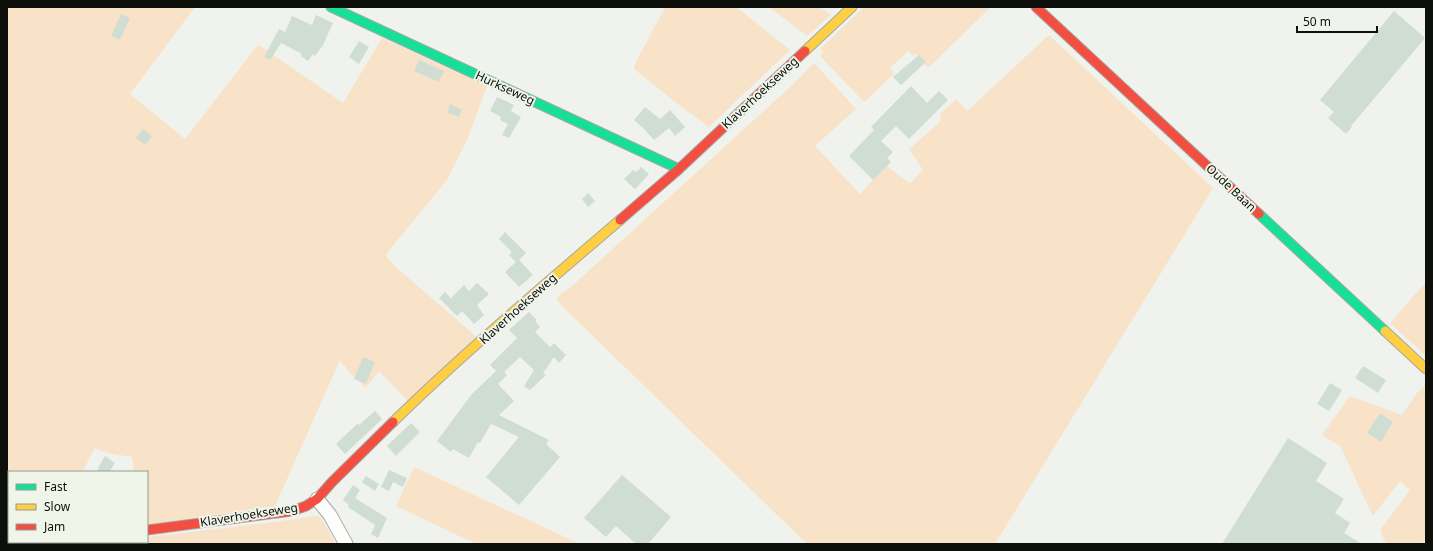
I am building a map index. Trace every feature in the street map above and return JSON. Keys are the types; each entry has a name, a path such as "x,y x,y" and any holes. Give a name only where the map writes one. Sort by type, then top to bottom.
{"street":[{"name":"Hurkseweg","path":"331,7 679,170"},
{"name":"Klaverhoekseweg","path":"148,530 292,511 306,506 317,498 348,466 447,372 526,301 679,170 852,7"},
{"name":"Oude Baan","path":"1036,7 1426,369"},
{"path":"317,498 330,515 346,544"},
{"path":"42,543 55,543"}],"shaded area":[{"path":"7,7 195,7 130,94 185,139 259,45 343,103 382,38 487,86 467,140 447,180 386,256 398,269 478,338 408,401 379,371 366,388 350,373 340,360 275,506 148,525 148,471 134,471 132,457 107,453 95,448 83,471 8,471 7,527"},
{"path":"665,7 736,7 790,50 709,127 634,69 634,66"},
{"path":"769,7 820,7 831,15 807,36"},
{"path":"864,7 991,7 928,68 916,54 913,56 908,51 890,68 895,73 864,102 820,56 823,52 821,48"},
{"path":"1049,35 1213,188 995,544 807,544 562,306 557,300 558,296 572,286 789,88 814,63 856,109 815,146 860,194 886,166 910,183 923,170 909,149 940,122 941,113 956,99 967,111"},
{"path":"1426,282 1426,356 1390,323"},
{"path":"1426,384 1426,537 1422,544 1386,544 1380,530 1410,490 1400,481 1373,516 1340,446 1322,435 1350,396 1402,415 1417,393"},
{"path":"414,467 580,544 476,544 396,506"},
{"path":"315,516 319,517 322,519 336,544 142,544 148,543 148,537"}],"building":[{"path":"1394,11 1425,38 1351,126 1352,127 1346,134 1328,118 1334,112 1320,100"},
{"path":"121,14 130,18 120,40 111,36"},
{"path":"316,15 333,23 323,45 315,56 313,54 308,61 301,56 302,54 281,43 270,60 264,57 279,29 285,32 292,16 312,25"},
{"path":"359,41 369,47 359,64 349,57"},
{"path":"919,55 926,62 901,85 893,77"},
{"path":"419,60 444,71 439,82 414,71"},
{"path":"911,86 927,103 939,91 948,100 909,139 896,126 881,141 893,152 887,158 891,162 873,180 849,156 874,130 871,127"},
{"path":"497,97 514,105 511,111 521,117 509,138 502,135 508,124 500,120 501,117 490,111"},
{"path":"450,104 462,110 459,117 447,112"},
{"path":"645,107 660,119 670,110 685,127 675,136 669,128 654,140 634,120"},
{"path":"143,129 152,136 145,145 136,138"},
{"path":"641,167 649,174 635,189 624,179 633,170 636,172"},
{"path":"588,193 595,201 588,207 582,199"},
{"path":"505,232 526,253 519,260 533,275 519,287 505,272 516,262 509,255 512,252 499,239"},
{"path":"477,283 489,294 477,305 484,315 474,324 462,311 457,316 439,298 445,292 453,301 451,298 464,285 469,291"},
{"path":"529,312 537,320 535,321 540,327 535,332 550,347 554,343 566,355 559,363 554,357 543,373 546,375 530,390 524,386 534,370 520,357 504,372 507,375 498,384 514,401 499,415 549,440 546,444 560,457 519,505 486,477 519,437 491,424 469,458 453,449 451,452 437,441 472,394 496,371 490,365 517,338 509,330"},
{"path":"363,357 375,362 366,384 354,379"},
{"path":"1363,366 1386,380 1378,393 1355,378"},
{"path":"1330,383 1342,390 1329,411 1317,404"},
{"path":"375,411 382,419 345,454 336,444 358,423 359,425"},
{"path":"1380,413 1393,422 1381,442 1367,433"},
{"path":"411,423 420,432 396,456 387,446"},
{"path":"1288,438 1327,463 1316,481 1344,499 1335,513 1350,523 1344,533 1362,544 1222,544"},
{"path":"105,456 115,463 110,471 98,471"},
{"path":"389,470 407,478 403,487 393,482 389,491 381,487"},
{"path":"622,475 671,517 648,544 636,544 616,526 606,537 584,518"},
{"path":"366,476 379,484 375,491 362,482"},
{"path":"353,485 360,490 355,498 387,518 378,538 371,534 375,525 348,507 349,505 343,500"}],"traffic: fast":[{"path":"331,7 679,169"},
{"path":"1259,214 1385,331"}],"traffic: slow":[{"path":"805,51 852,7"},
{"path":"393,422 477,344 620,220"},
{"path":"1385,331 1426,369"}],"traffic: jam":[{"path":"1036,7 1259,214"},
{"path":"620,220 679,169 805,51"},
{"path":"148,530 292,511 306,506 317,499 332,482 393,422"}]}
